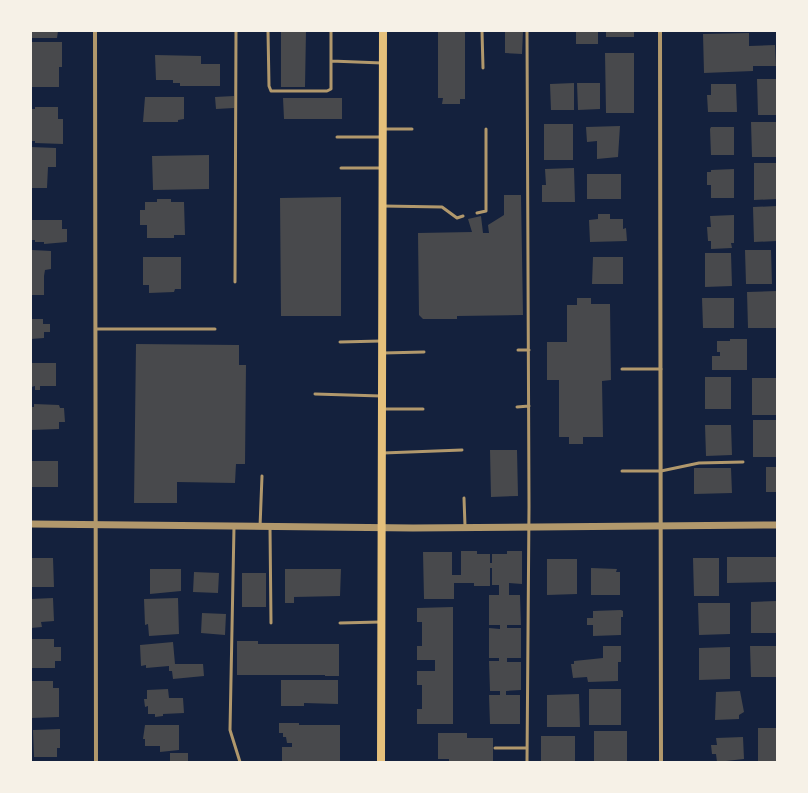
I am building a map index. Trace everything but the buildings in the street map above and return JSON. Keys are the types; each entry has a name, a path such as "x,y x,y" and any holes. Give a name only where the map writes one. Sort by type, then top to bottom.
{"main road":[{"path":"381,762 383,31"}],"street":[{"path":"95,31 97,525 96,762"},
{"path":"660,31 661,762"},
{"path":"31,524 381,528 777,525"}],"lane":[{"path":"235,282 236,31"},
{"path":"268,31 269,86 271,91 327,91 331,89 331,31"},
{"path":"482,31 483,68"},
{"path":"527,31 529,350 527,762"},
{"path":"331,61 383,63"},
{"path":"336,137 412,129"},
{"path":"477,213 486,211 486,129"},
{"path":"341,168 382,168"},
{"path":"382,206 442,207 457,218 464,216"},
{"path":"96,329 215,329"},
{"path":"340,342 381,341"},
{"path":"518,350 529,350"},
{"path":"381,353 424,352"},
{"path":"622,369 661,369"},
{"path":"315,394 381,396"},
{"path":"517,407 529,406"},
{"path":"381,410 424,408"},
{"path":"381,453 462,450"},
{"path":"622,471 661,471 699,463 743,462"},
{"path":"260,527 262,476"},
{"path":"464,498 465,528"},
{"path":"234,527 230,730 240,762"},
{"path":"270,527 271,623"},
{"path":"340,623 381,622"},
{"path":"495,748 527,748"}]}
